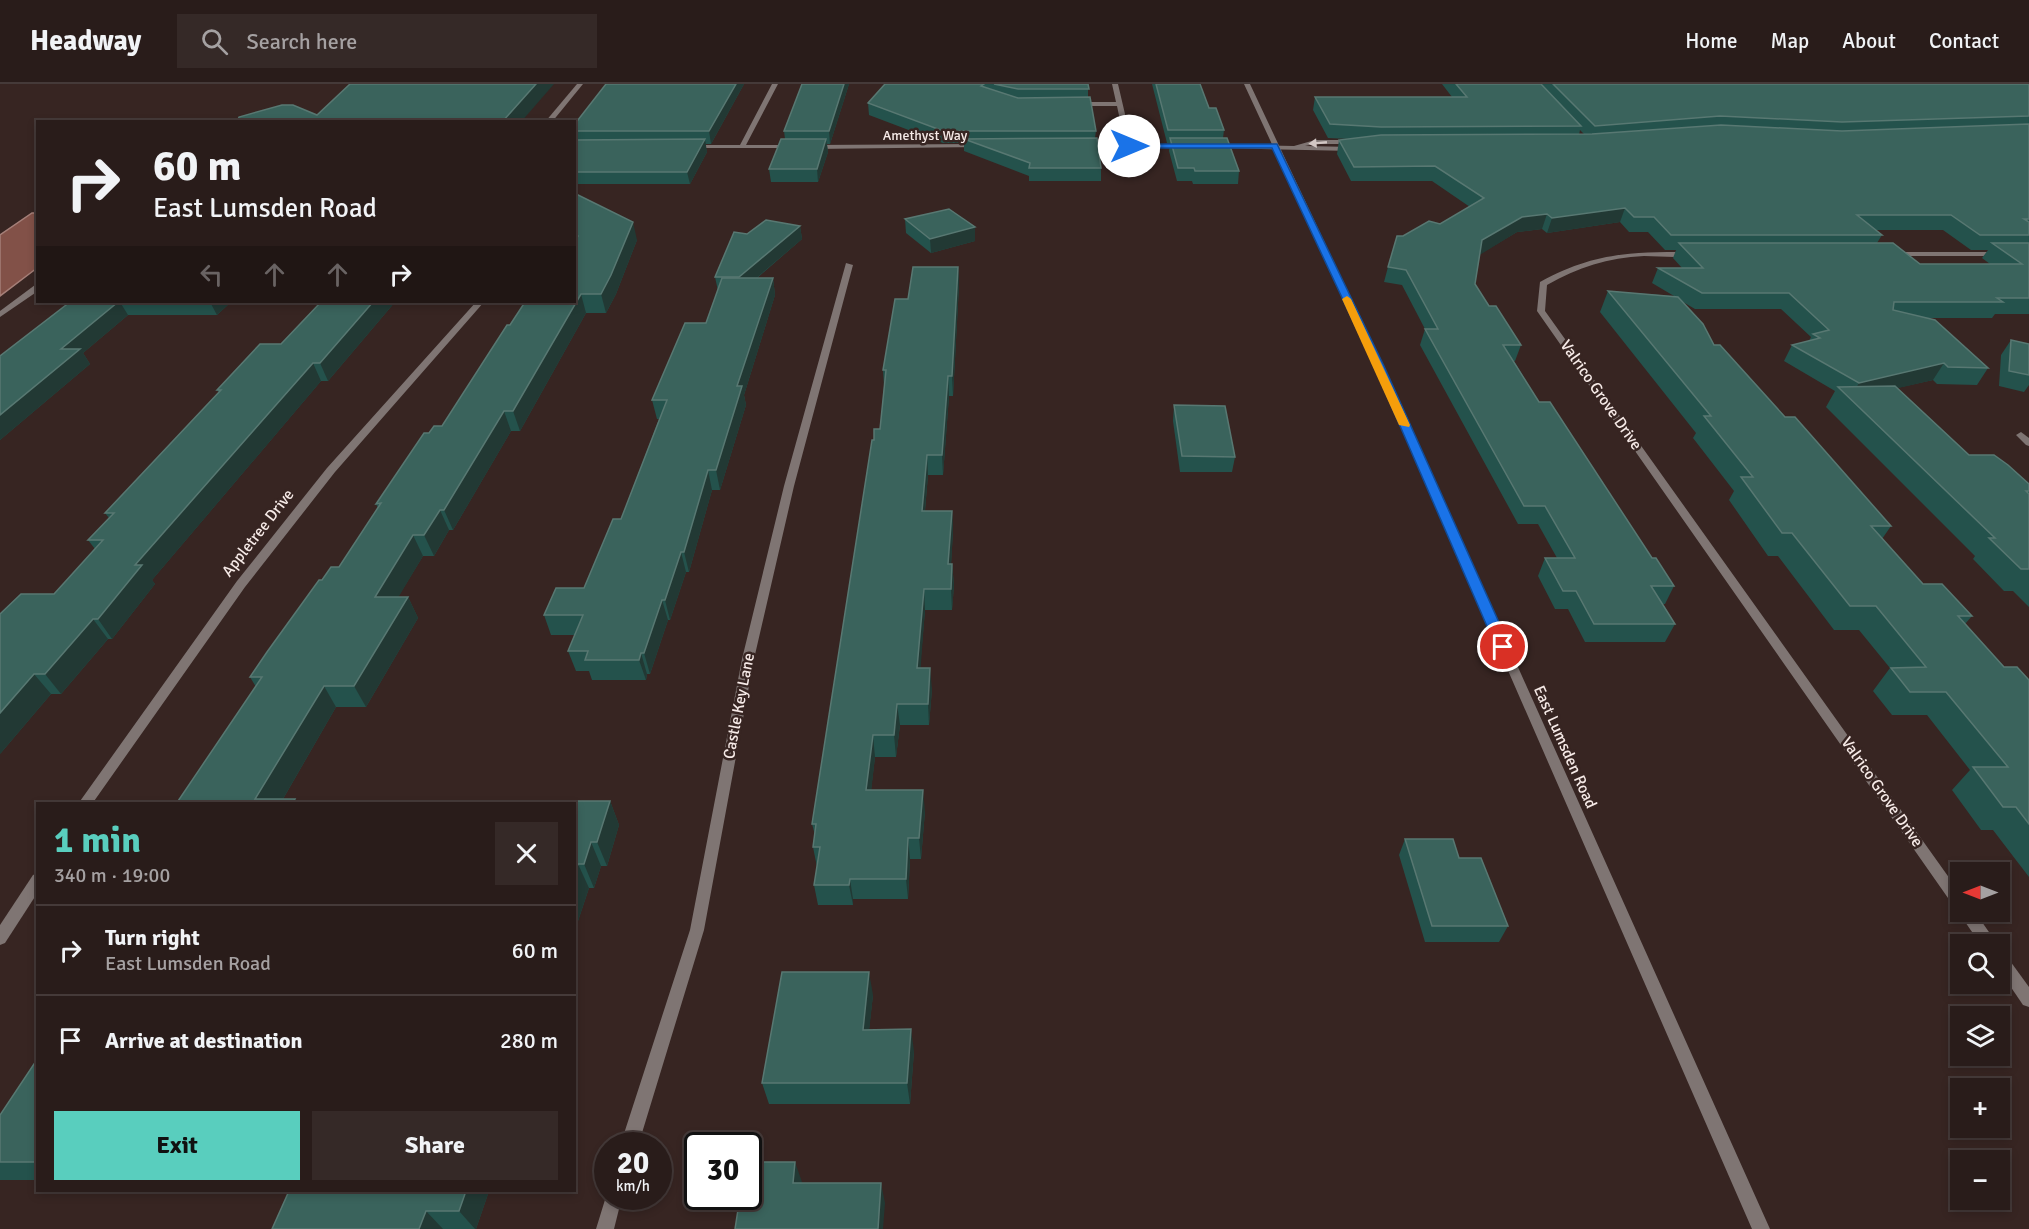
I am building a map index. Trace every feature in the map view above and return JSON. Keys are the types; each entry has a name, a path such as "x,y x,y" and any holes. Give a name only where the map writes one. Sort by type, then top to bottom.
{"street":[{"path":"550,120 580,84"},
{"path":"742,147 775,84"},
{"path":"1115,84 1129,146"},
{"name":"East Lumsden Road","path":"1247,84 1379,366 1761,1229"},
{"path":"1063,104 1119,104"},
{"path":"1210,146 1297,146 1319,149 1365,145"},
{"name":"Amethyst Way","path":"682,147 989,146"},
{"path":"1071,146 1199,146"},
{"name":"Valrico Grove Drive","path":"1696,254 1598,258 1567,270 1543,284 1541,311 1950,890"},
{"path":"1886,254 2029,254"},
{"name":"Castle Key Lane","path":"633,1132 697,930 748,659 789,486 849,266"},
{"path":"0,315 36,288"},
{"name":"Appletree Drive","path":"86,802 241,584 331,470 479,303"},
{"path":"2021,435 2029,443"},
{"path":"0,938 36,882"},
{"path":"2010,973 2029,1000"},
{"path":"605,1229 610,1210"}],"shaded area":[{"path":"32,213 36,213 36,269 0,296 0,235"}],"building":[{"path":"350,84 536,84 504,120 238,120 239,117 282,105 293,105 317,115"},
{"path":"606,84 736,84 709,131 576,131 576,122"},
{"path":"802,84 844,84 829,131 784,131"},
{"path":"885,84 984,84 981,86 1018,98 1090,97 1096,131 943,131 868,103"},
{"path":"994,84 1088,84 1089,89 1018,89"},
{"path":"1156,84 1200,84 1209,108 1216,108 1224,130 1168,130"},
{"path":"1456,84 1541,84 1581,126 1381,127 1330,124 1315,97 1467,97"},
{"path":"1553,84 2029,84 2029,116 1842,122 1720,116 1595,126"},
{"path":"2029,124 2029,219 2024,219 2029,222 2029,235 1980,235 1951,215 1857,215 1882,235 1671,235 1654,217 1634,217 1625,208 1552,218 1547,214 1522,217 1482,240 1475,284 1489,306 1496,306 1521,345 1503,345 1539,402 1550,402 1652,558 1656,558 1674,586 1651,586 1675,624 1594,624 1576,591 1563,591 1545,558 1575,558 1545,506 1524,506 1425,329 1438,329 1406,270 1388,267 1397,236 1403,236 1429,221 1440,224 1484,198 1435,166 1354,167 1339,140 1381,135 1592,134 1721,125 1842,131"},
{"path":"1097,138 1101,168 1029,168 1030,163 964,139"},
{"path":"1170,138 1227,138 1239,171 1195,171 1194,168 1178,168"},
{"path":"705,139 687,172 576,172 576,140"},
{"path":"781,139 826,139 817,169 769,169"},
{"path":"576,194 633,222 601,294 581,294 576,303 576,240 578,236 576,235"},
{"path":"949,209 975,227 930,239 905,219"},
{"path":"766,220 800,226 739,277 715,277 734,232 747,234"},
{"path":"1679,243 1893,243 1920,264 2022,264 1992,243 2029,243 2029,298 1997,298 2003,302 1894,302 1893,310 1935,320 1988,368 1948,367 1944,363 1859,383 1792,345 1820,338 1813,334 1829,330 1789,293 1702,293 1658,268 1703,268"},
{"path":"913,267 958,267 952,376 948,376 942,455 927,455 922,511 952,511 948,564 952,564 951,589 924,589 917,668 930,668 928,704 897,704 894,735 873,735 866,790 923,790 919,838 908,838 906,879 850,879 849,885 814,885 820,847 813,847 816,824 812,824 872,440 874,440 874,429 880,429 886,370 883,370 895,299 908,299"},
{"path":"722,278 773,278 737,386 742,386 716,470 708,470 684,552 681,552 644,653 641,653 639,660 585,660 588,651 568,651 583,615 544,615 556,588 584,588 613,519 621,519 667,400 652,400 685,323 706,323"},
{"path":"1608,291 1678,297 1703,324 1714,345 1720,345 1785,417 1795,417 1891,526 1871,526 1923,584 1942,584 1972,616 1958,616 2004,667 2017,667 2029,680 2029,824 2016,807 2003,807 1973,767 2008,767 1946,692 1910,692 1891,668 1926,667 1876,606 1850,606 1792,533 1782,533 1741,477 1753,477 1704,416 1711,416"},
{"path":"69,303 117,303 61,349 80,349 0,415 0,356"},
{"path":"320,303 372,303 320,363 313,363 135,565 142,565 98,619 93,619 45,674 34,674 0,713 0,614 21,594 54,594 103,540 88,540 114,513 105,513 221,390 217,390 260,344 281,344"},
{"path":"524,303 576,303 513,411 504,411 444,510 440,510 424,535 413,535 375,597 408,597 354,686 324,686 255,799 295,799 293,802 177,802 262,677 250,677 267,652 319,580 322,580 331,567 339,567 381,503 376,504 424,433 429,433 434,426 442,426 507,325 510,325"},
{"path":"2011,340 2029,344 2029,375 2009,371"},
{"path":"1895,386 1969,455 1994,455 2029,484 2029,491 2026,491 2029,494 2029,569 2021,569 1989,538 1995,538 1838,387"},
{"path":"1174,405 1225,406 1235,457 1182,456"},
{"path":"610,801 597,842 591,842 584,864 578,864 576,870 576,802 571,802"},
{"path":"1405,839 1453,839 1459,858 1481,858 1508,926 1432,926"},
{"path":"782,972 869,972 863,1030 911,1029 907,1083 762,1083"},
{"path":"36,1061 36,1162 0,1162 0,1115"},
{"path":"762,1162 795,1162 793,1183 881,1183 878,1229 735,1229 738,1210 762,1210"},
{"path":"289,1192 466,1192 459,1211 426,1211 419,1229 272,1229"}],"slow traffic":[{"path":"1347,299 1405,425"}],"route":[{"path":"1129,146 1275,146 1379,366 1503,647"}]}
